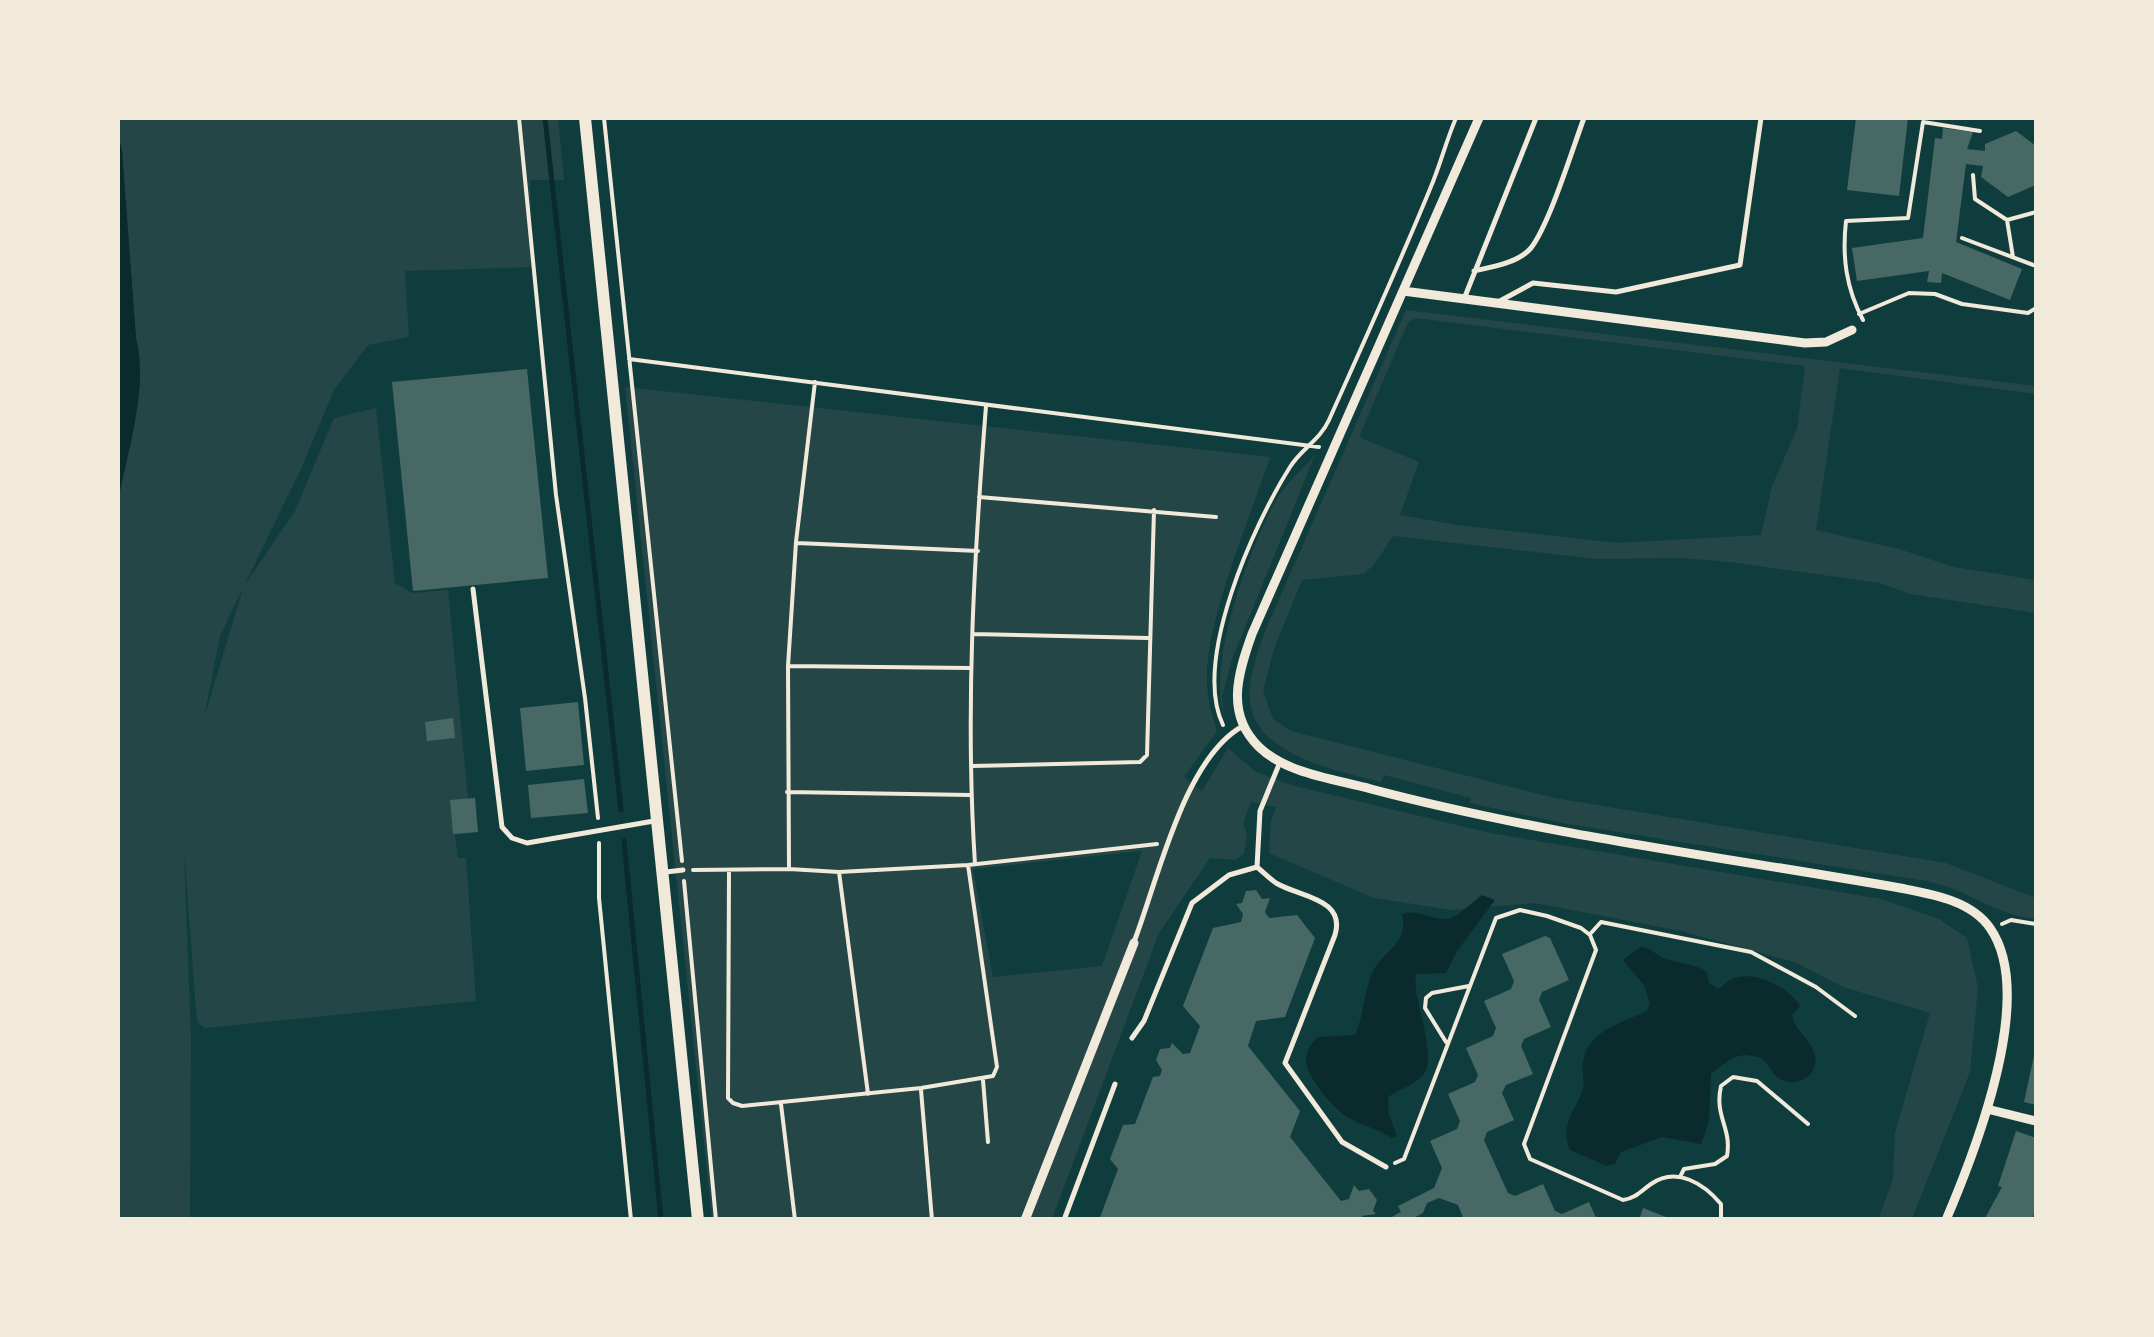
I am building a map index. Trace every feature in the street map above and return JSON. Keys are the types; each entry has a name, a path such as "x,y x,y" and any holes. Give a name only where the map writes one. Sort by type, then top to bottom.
{"main road":[{"path":"585,118 698,1220"}],"street":[{"path":"1479,118 1246,653 1236,692 1243,726 1259,747 1280,762 1328,778 1512,823 1933,895 1967,909 1990,928 2001,954 2006,992 2002,1042 1988,1108 1946,1220"},
{"path":"1403,291 1805,343 1826,342 1852,330"},
{"path":"1025,1220 1134,943"},
{"path":"1988,1108 2036,1120"}],"lane":[{"path":"1464,299 1536,118"},
{"path":"1474,272 1506,263 1530,250 1584,118"},
{"path":"1496,304 1534,283 1616,292 1740,264 1760,118"},
{"path":"473,589 502,827 512,838 527,843 656,821"},
{"path":"1134,943 1197,774 1220,741 1243,726"},
{"path":"1257,868 1260,810 1280,762"},
{"path":"1132,1038 1144,1021 1192,903 1203,891 1230,875 1257,868"},
{"path":"1257,868 1278,884 1322,902 1336,916 1335,935 1285,1063 1342,1142 1386,1167"},
{"path":"662,873 683,870"},
{"path":"1064,1220 1115,1084"}],"path":[{"path":"519,118 554,475 586,698 599,828 599,898 632,1220"},
{"path":"604,118 716,1220"},
{"path":"1228,734 1217,712 1212,676 1225,618 1264,513 1296,458 1326,427 1432,186 1456,118"},
{"path":"1865,324 1850,294 1844,245 1846,221 1908,218 1923,122 1980,131"},
{"path":"1973,175 1975,199 2008,220 2036,212"},
{"path":"2008,220 2013,257"},
{"path":"1962,238 2036,266"},
{"path":"1860,314 1909,293 1935,294 1962,304 2028,312 2036,308"},
{"path":"630,360 1311,446"},
{"path":"789,869 788,666 796,542 815,382"},
{"path":"728,872 728,1098 732,1104 781,1104 993,1076 997,1067 972,864 971,796 970,668 986,406"},
{"path":"979,497 1216,517"},
{"path":"972,766 1140,762 1147,755 1154,510"},
{"path":"796,542 978,551"},
{"path":"973,634 1151,638"},
{"path":"788,666 970,668"},
{"path":"787,792 971,796"},
{"path":"683,870 839,872 972,864 1170,842"},
{"path":"839,872 868,1094"},
{"path":"1386,1167 1404,1158 1496,918 1520,910 1547,916 1590,935 1596,950 1524,1144 1525,1151 1530,1158 1623,1200 1632,1199 1659,1180 1680,1177 1696,1181 1721,1204 1722,1220"},
{"path":"1990,928 2011,920 2036,924"},
{"path":"1590,935 1601,922 1751,952 1816,987 1855,1016"},
{"path":"1446,1042 1425,1008 1426,998 1432,993 1469,986"},
{"path":"1680,1177 1684,1168 1714,1164 1727,1156 1730,1142 1717,1103 1721,1086 1733,1077 1757,1081 1808,1124"},
{"path":"983,1080 988,1142"},
{"path":"921,1088 932,1220"},
{"path":"781,1104 795,1220"}],"shaded area":[{"path":"118,118 558,118 564,180 530,180 533,267 405,271 409,337 368,345 334,390 244,586 295,511 334,418 376,408 395,583 412,593 448,590 468,798 475,798 478,832 455,835 458,858 466,858 476,1001 205,1028 197,1022 184,850 191,1038 190,1219 118,1219 118,501 138,397","holes":["242,592 204,718 220,636"]},
{"path":"118,134 140,378 118,501 120,356"},
{"path":"1406,310 2036,386 2036,394 1840,368 1816,530 1899,549 1954,567 2036,580 2036,613 1910,594 1880,583 1730,562 1597,559 1393,536 1374,565 1363,574 1302,580 1274,649 1263,691 1273,719 1291,731 1555,798 1946,863 2036,898 2036,919 2006,912 1926,881 1562,823 1470,803 1471,798 1384,775 1381,782 1295,755 1260,728 1251,710 1250,687 1262,640","holes":["1415,318 1805,366 1797,429 1772,486 1761,535 1617,543 1400,515 1419,462 1359,437 1408,323"]},
{"path":"625,387 1270,457 1214,627 1207,685 1217,731 1184,777 1202,791 1228,748 1256,772 1291,785 1490,833 1881,899 1939,919 1967,938 1978,988 1970,1072 1912,1219 1878,1219 1893,1180 1895,1132 1930,1013 1843,987 1795,962 1681,931 1535,903 1452,910 1374,898 1269,853 1276,807 1251,802 1243,824 1247,833 1244,853 1236,860 1210,858 1159,933 1052,1219 712,1219","holes":["1142,851 1102,966 993,977 973,869"]},
{"path":"1315,455 1231,662 1222,697 1224,716 1220,693 1221,667 1243,577 1275,502"},
{"path":"1482,895 1495,900 1457,951 1446,973 1416,974 1427,1068 1415,1082 1388,1097 1389,1115 1397,1136 1392,1138 1347,1117 1310,1074 1306,1058 1310,1046 1318,1037 1355,1035 1372,973 1402,933 1402,914 1450,918"},
{"path":"1640,947 1702,969 1707,972 1709,983 1718,989 1730,980 1750,976 1779,987 1800,1006 1792,1015 1814,1051 1815,1064 1804,1079 1790,1082 1777,1077 1760,1058 1741,1055 1732,1059 1711,1074 1709,1121 1701,1144 1662,1137 1621,1152 1615,1164 1607,1166 1570,1150 1567,1127 1583,1088 1583,1062 1592,1042 1608,1029 1647,1011 1650,1003 1644,985 1623,960"}],"building":[{"path":"1856,118 1908,118 1899,196 1847,190"},
{"path":"1943,128 1973,132 1967,149 1985,151 1985,144 2016,131 2036,146 2036,185 2008,197 1981,177 1983,166 1966,164 1956,242 2022,269 2010,300 1942,273 1941,283 1927,282 1929,271 1857,281 1852,248 1923,238 1935,138 1942,139"},
{"path":"527,369 548,578 413,591 392,382"},
{"path":"578,702 584,765 526,771 520,708"},
{"path":"453,718 455,738 427,741 425,722"},
{"path":"584,779 588,813 531,818 528,785"},
{"path":"475,798 478,832 453,834 450,800"},
{"path":"1256,890 1262,899 1270,898 1265,912 1269,918 1297,915 1315,938 1285,1017 1256,1021 1248,1046 1300,1111 1290,1137 1341,1201 1349,1199 1354,1185 1359,1191 1369,1189 1377,1200 1373,1211 1376,1214 1362,1216 1361,1220 1099,1220 1118,1169 1110,1159 1123,1125 1135,1124 1153,1077 1160,1076 1162,1070 1156,1060 1160,1049 1170,1048 1172,1043 1183,1054 1190,1053 1200,1026 1183,1006 1213,928 1241,922 1243,914 1236,904 1242,903 1246,891"},
{"path":"1545,936 1550,938 1569,980 1542,992 1539,1000 1551,1027 1524,1039 1521,1046 1533,1074 1506,1085 1502,1093 1514,1120 1487,1132 1484,1140 1508,1193 1515,1196 1543,1184 1555,1211 1562,1214 1589,1202 1597,1220 1464,1220 1458,1205 1439,1198 1427,1203 1423,1213 1410,1220 1386,1220 1401,1212 1398,1206 1434,1188 1442,1168 1430,1141 1457,1129 1460,1121 1448,1094 1475,1082 1478,1075 1466,1048 1493,1036 1496,1028 1484,1001 1511,989 1514,981 1502,954"},
{"path":"2036,1051 2036,1105 2024,1102"},
{"path":"2016,1131 2036,1138 2036,1207 2032,1220 1984,1220 2002,1187 1998,1186"},
{"path":"1643,1208 1671,1219 1671,1220 1639,1220"}],"waterway":[{"path":"545,118 621,810"},
{"path":"624,841 661,1220"}]}
